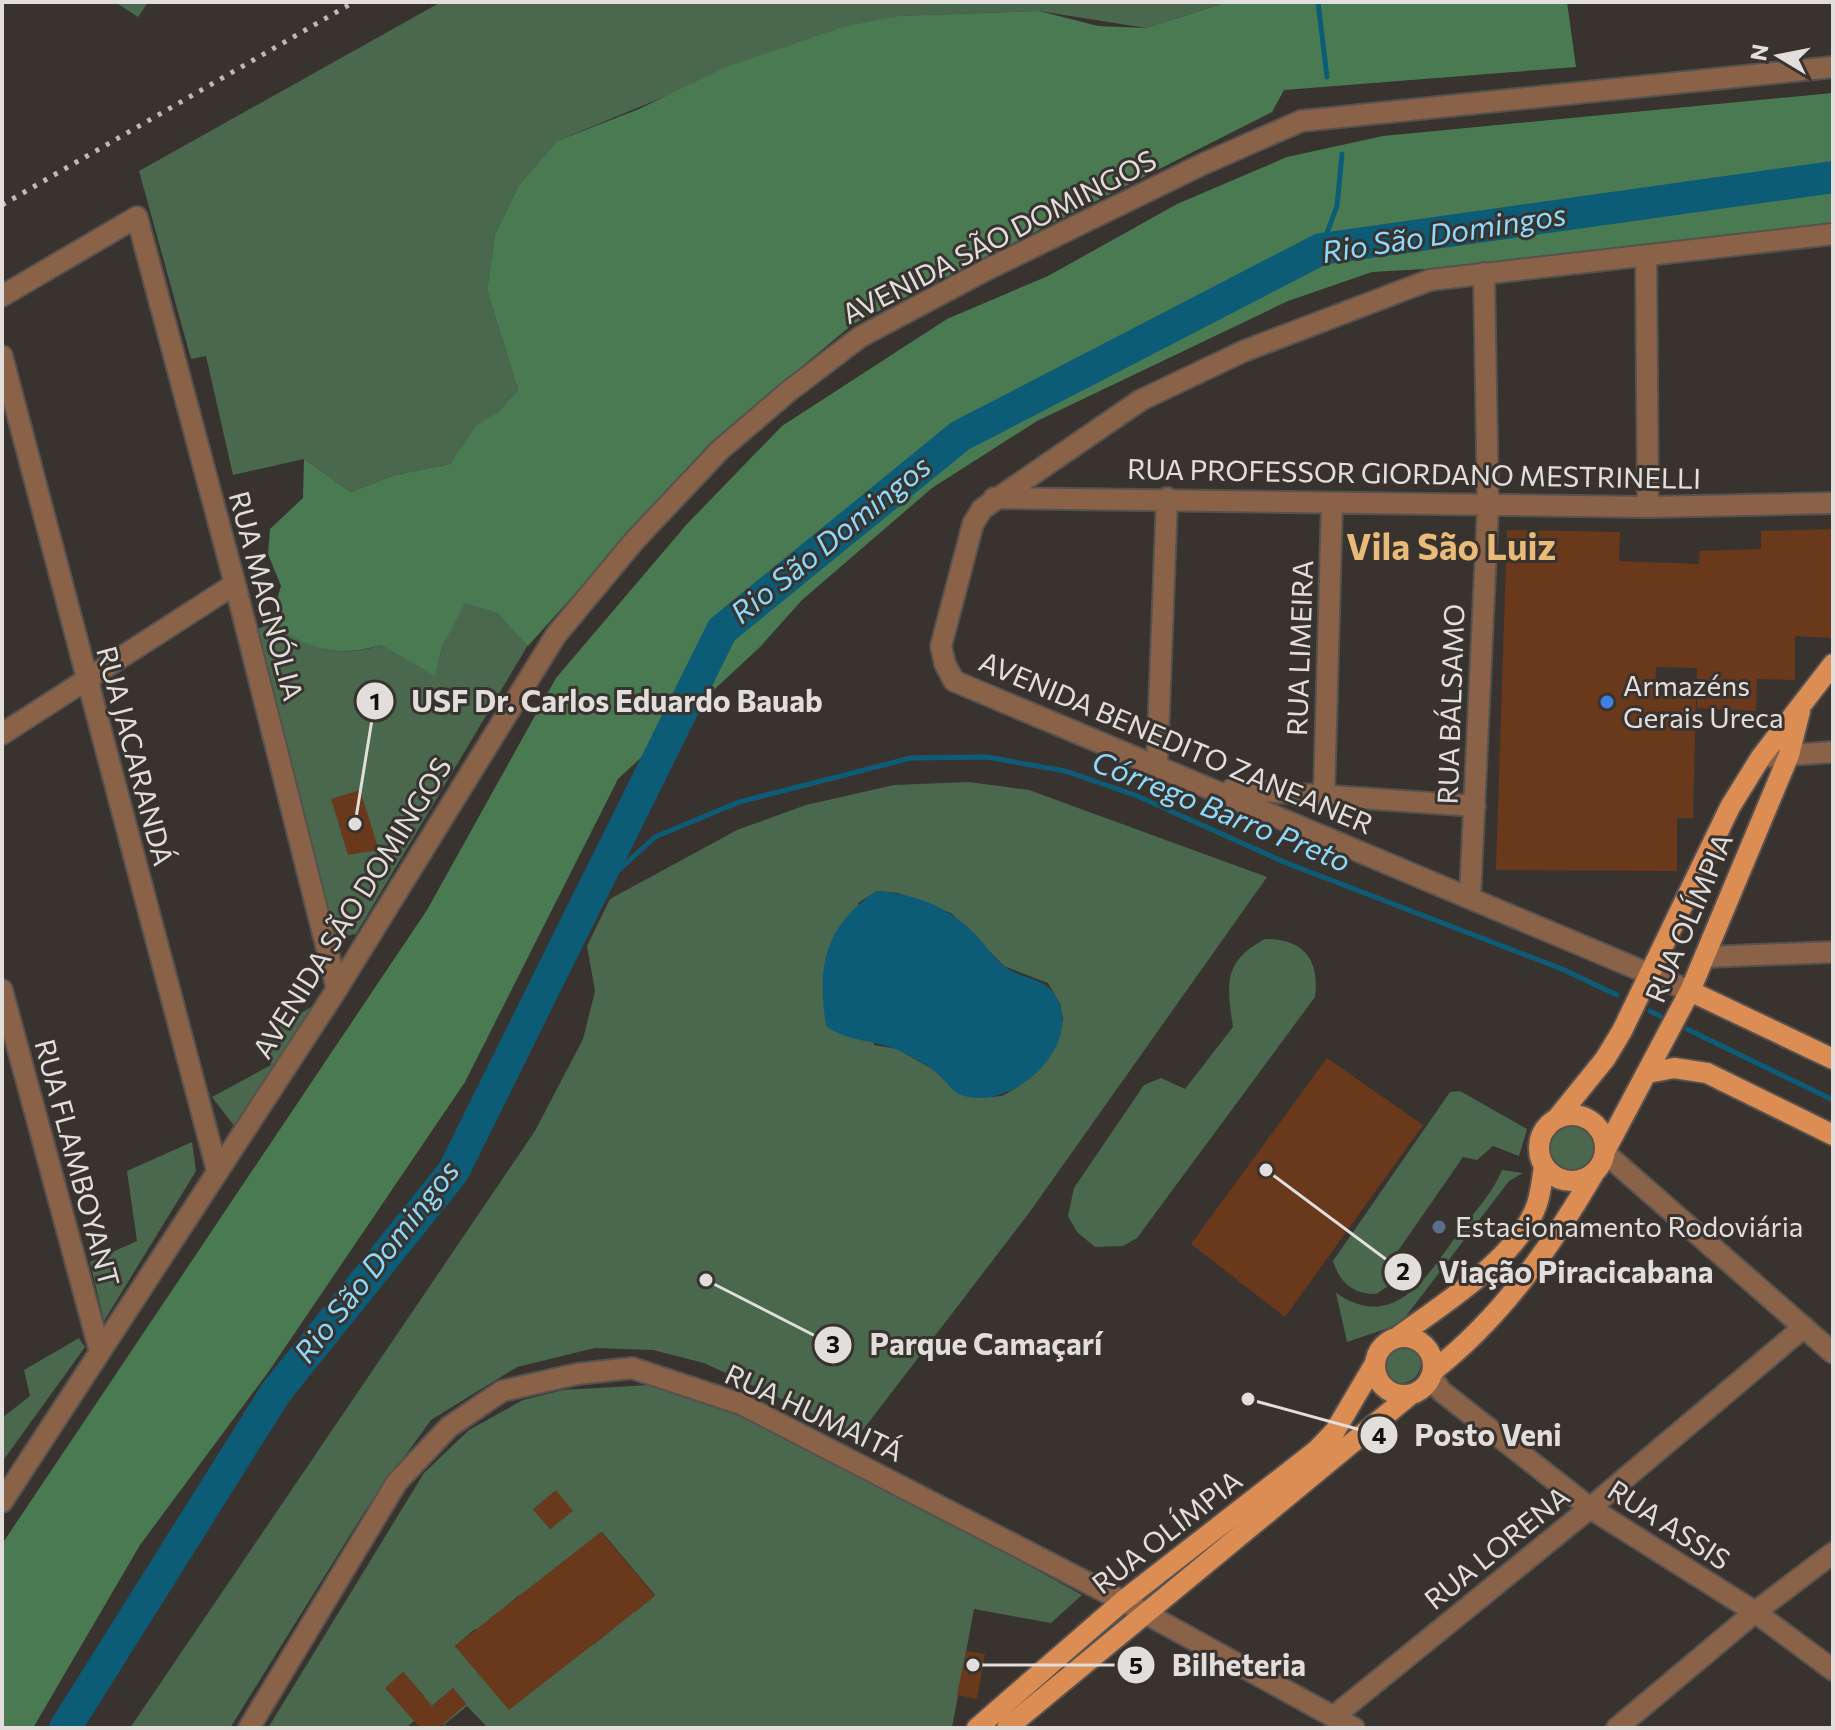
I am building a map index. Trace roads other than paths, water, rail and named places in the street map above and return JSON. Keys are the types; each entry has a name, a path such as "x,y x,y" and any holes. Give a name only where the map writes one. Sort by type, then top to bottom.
{"main road":[{"name":"RUA OLÍMPIA","path":"1558,1117 1605,1059 1652,975 1730,807 1802,700 1833,664"},
{"name":"RUA OLÍMPIA","path":"1605,1151 1648,1073 1705,957 1789,755 1802,700"},
{"path":"1690,991 1833,1059"},
{"path":"1648,1073 1674,1068 1707,1073 1833,1135"},
{"path":"1399,1336 1421,1341 1429,1349 1428,1384 1389,1392 1381,1385 1374,1365 1380,1348 1463,1289 1518,1238 1538,1203 1544,1167 1539,1141 1543,1131 1558,1117 1586,1118 1600,1130 1605,1151 1594,1174 1567,1182 1544,1167"},
{"name":"RUA OLÍMPIA","path":"1007,1728 1428,1384 1555,1239 1594,1174"},
{"name":"RUA OLÍMPIA","path":"977,1728 1123,1601 1317,1450 1335,1431 1374,1365"}],"street":[{"name":"AVENIDA SÃO DOMINGOS","path":"2,1502 337,989 556,635 635,540 720,450 860,337 984,271 1203,164 1301,121 1833,67"},
{"name":"RUA MAGNÓLIA","path":"2,296 137,217 235,584 337,989"},
{"path":"994,498 1141,400 1244,351 1430,280 1833,234"},
{"path":"1646,256 1648,507"},
{"name":"RUA BÁLSAMO","path":"1470,898 1488,506 1484,273"},
{"name":"RUA JACARANDÁ","path":"2,356 85,680 217,1170"},
{"name":"RUA PROFESSOR GIORDANO MESTRINELLI","path":"994,498 1648,507 1833,503"},
{"name":"AVENIDA BENEDITO ZANEANER","path":"994,498 973,524 941,646 945,664 954,681 1214,787 1690,991"},
{"path":"1157,763 1167,498"},
{"name":"RUA LIMEIRA","path":"1324,796 1332,503"},
{"path":"2,734 235,584"},
{"path":"1761,757 1833,752"},
{"path":"1214,787 1475,806"},
{"path":"1705,957 1833,952"},
{"name":"RUA FLAMBOYANT","path":"2,990 100,1352"},
{"path":"1605,1151 1833,1353"},
{"path":"1594,1174 1630,1172"},
{"name":"RUA LORENA","path":"1333,1717 1590,1508 1804,1327"},
{"name":"RUA HUMAITÁ","path":"249,1728 397,1482 449,1427 502,1391 577,1374 632,1368 741,1404 1123,1601 1354,1728"},
{"name":"RUA ASSIS","path":"1428,1384 1590,1508 1755,1612 1833,1670"},
{"path":"1617,1728 1755,1612 1833,1553"}],"water":[{"path":"877,891 905,895 942,909 975,934 1004,966 1044,984 1056,996 1062,1025 1057,1043 1047,1061 1033,1076 996,1096 977,1098 959,1094 940,1075 909,1056 826,1026 823,985 828,949 845,918"}],"waterway":[{"path":"1318,2 1327,77"},
{"path":"1321,249 1337,206 1342,154"},
{"name":"Rio São Domingos","path":"65,1728 276,1392 453,1172 722,630 960,436 1321,249 1833,177"},
{"name":"Córrego Barro Preto","path":"587,899 655,837 739,802 911,758 987,757 1065,771 1135,795 1284,862 1562,969 1617,995"},
{"name":"Córrego Barro Preto","path":"1650,1011 1660,1016"},
{"name":"Córrego Barro Preto","path":"1687,1029 1833,1100"}],"railway":[{"path":"2,205 354,2"}],"place":[{"name":"Armazéns Gerais Ureca","path":"1607,702"},
{"name":"USF Dr. Carlos Eduardo Bauab","path":"355,824"},
{"name":"Viação Piracicabana","path":"1266,1170"},
{"name":"Estacionamento Rodoviária","path":"1439,1227"},
{"name":"Parque Camaçarí","path":"706,1280"},
{"name":"Posto Veni","path":"1248,1399"},
{"name":"Bilheteria","path":"973,1665"}],"district":[{"name":"Vila São Luiz","path":"1451,547"}]}
